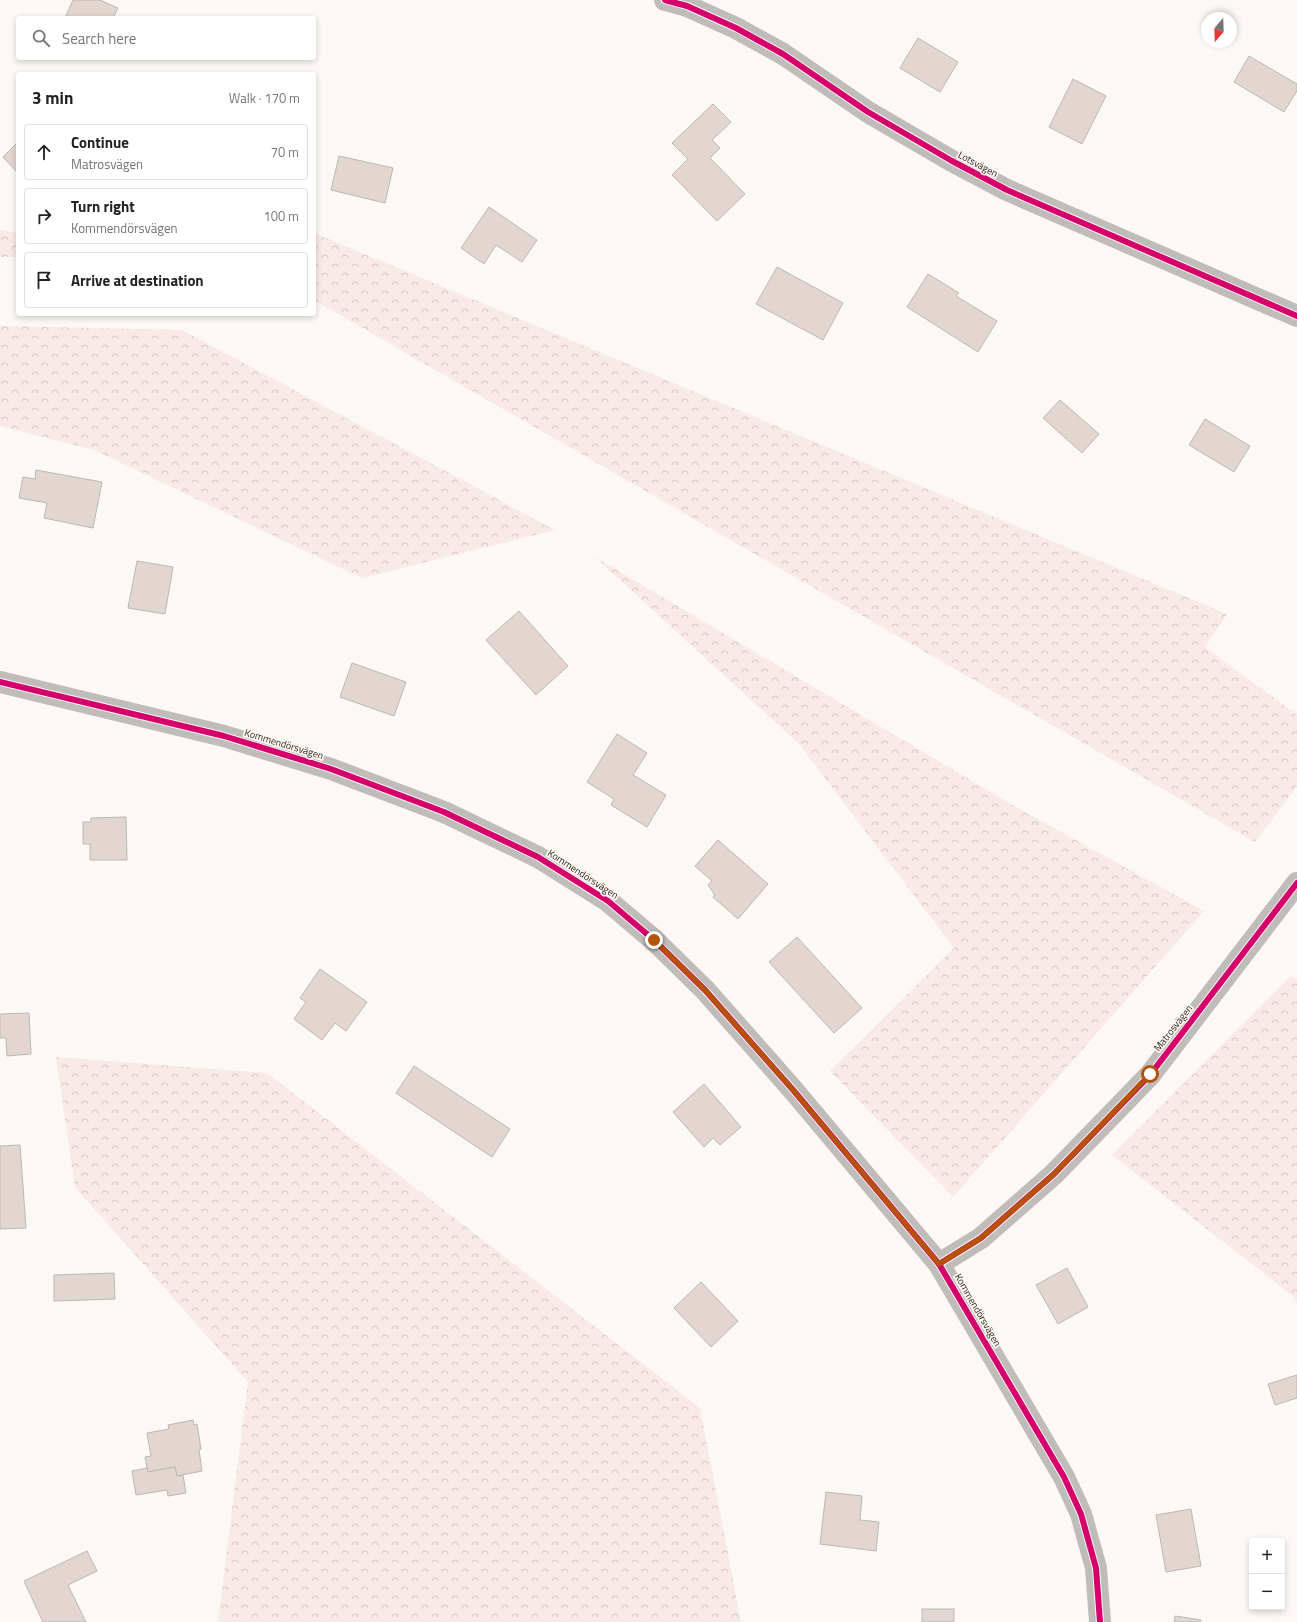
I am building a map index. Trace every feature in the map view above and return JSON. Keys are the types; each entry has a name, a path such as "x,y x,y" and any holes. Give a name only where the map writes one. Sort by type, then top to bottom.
{"street":[{"name":"Lotsvägen","path":"665,0 687,6 736,28 783,54 868,112 952,161 1007,190 1259,298 1297,316"},
{"name":"Kommendörsvägen","path":"0,682 224,736 331,769 444,812 544,861 608,901 654,940 705,990 794,1091 939,1264 1064,1476 1081,1514 1096,1568 1100,1622"},
{"name":"Matrosvägen","path":"939,1264 981,1238 1054,1174 1150,1074 1297,883"}],"green space":[{"path":"0,230 16,233 16,257 0,257"},
{"path":"316,234 1227,614 1205,647 1297,715 1297,786 1255,842 316,301"},
{"path":"0,326 182,330 555,530 362,578 94,450 0,426"},
{"path":"595,557 1009,803 1204,911 953,1197 830,1071 954,948 800,745"},
{"path":"1291,976 1297,979 1297,1303 1293,1296 1112,1155"},
{"path":"56,1057 267,1073 700,1408 741,1622 218,1622 248,1382 75,1187"}],"building":[{"path":"73,0 100,0 118,8 114,16 66,16"},
{"path":"918,38 958,62 940,92 900,68"},
{"path":"1249,56 1297,84 1297,91 1284,112 1234,82"},
{"path":"1073,79 1106,96 1082,144 1049,127"},
{"path":"713,104 731,122 712,140 720,148 710,158 745,194 717,221 672,175 688,159 672,143"},
{"path":"16,144 16,171 3,157"},
{"path":"339,156 393,168 385,203 331,190"},
{"path":"489,207 537,240 522,262 496,245 484,264 461,248"},
{"path":"777,267 843,303 823,340 756,304"},
{"path":"928,274 959,293 956,296 997,321 978,352 907,307"},
{"path":"1060,400 1099,434 1082,453 1043,418"},
{"path":"1205,419 1250,446 1234,472 1189,445"},
{"path":"36,470 102,482 93,528 44,518 47,503 19,498 23,477 35,479"},
{"path":"137,561 173,567 165,614 128,608"},
{"path":"519,611 568,666 536,695 486,640"},
{"path":"352,663 406,682 394,716 340,697"},
{"path":"617,734 647,753 633,775 666,795 647,827 611,805 614,799 587,782"},
{"path":"126,817 127,860 90,860 90,844 83,844 83,822 91,822 91,818"},
{"path":"718,840 768,884 738,919 713,897 715,895 708,885 712,881 695,866"},
{"path":"797,937 862,1008 834,1033 769,962"},
{"path":"320,969 367,1002 346,1031 335,1023 322,1040 294,1019 306,1002 300,998"},
{"path":"29,1013 31,1054 7,1056 6,1038 0,1038 0,1014"},
{"path":"414,1066 510,1129 492,1157 396,1093"},
{"path":"704,1084 741,1127 720,1145 713,1138 704,1147 673,1112"},
{"path":"20,1145 26,1228 0,1229 0,1146"},
{"path":"1067,1268 1088,1307 1058,1324 1036,1285"},
{"path":"114,1273 115,1299 54,1301 54,1275"},
{"path":"701,1282 738,1321 711,1347 674,1308"},
{"path":"1297,1375 1297,1398 1275,1405 1268,1384"},
{"path":"193,1420 194,1425 197,1424 201,1449 199,1450 202,1471 177,1476 175,1467 148,1472 145,1457 151,1456 147,1433 169,1429 168,1425"},
{"path":"175,1467 177,1476 183,1475 186,1493 168,1496 167,1490 136,1495 132,1471 147,1468 148,1472"},
{"path":"826,1492 862,1496 860,1520 879,1522 876,1551 820,1544"},
{"path":"1191,1509 1201,1566 1166,1572 1156,1515"},
{"path":"87,1551 97,1571 68,1585 86,1622 43,1622 24,1581"},
{"path":"922,1609 954,1609 954,1622 922,1622"},
{"path":"1175,1616 1201,1620 1200,1622 1174,1622"}],"cycle path":[{"path":"665,0 687,6 736,28 783,54 868,112 952,161 1007,190 1297,316"},
{"path":"0,682 224,736 331,769 444,812 538,857 608,901 654,940 705,990 794,1091 939,1264 1064,1477 1081,1514 1096,1568 1100,1622"},
{"path":"939,1264 981,1238 1054,1174 1150,1075 1297,883"}],"route":[{"path":"654,940 705,990 794,1091 939,1264 981,1238 1054,1174 1150,1074"}]}
